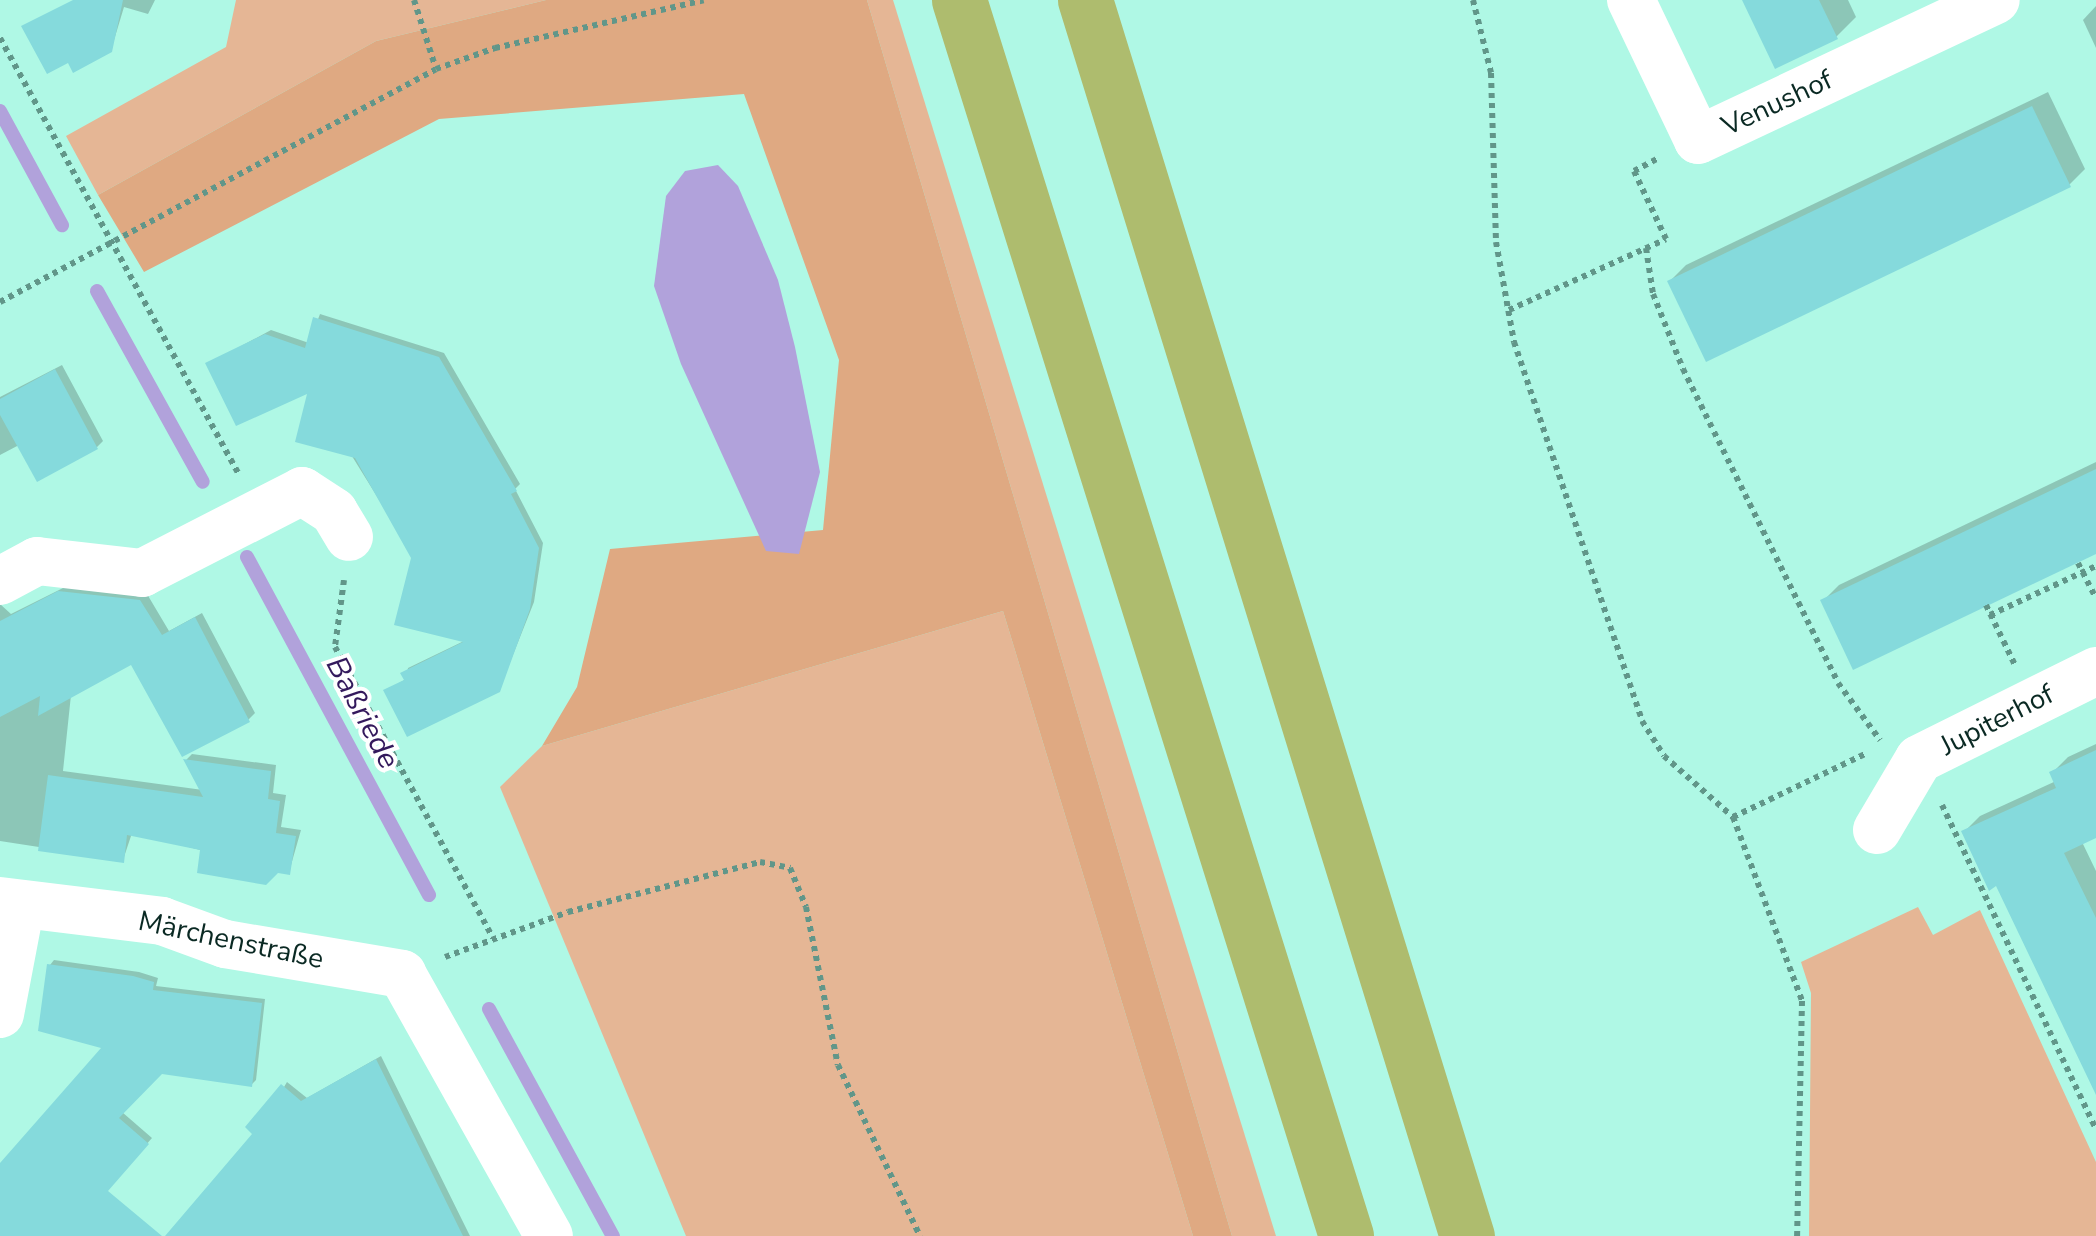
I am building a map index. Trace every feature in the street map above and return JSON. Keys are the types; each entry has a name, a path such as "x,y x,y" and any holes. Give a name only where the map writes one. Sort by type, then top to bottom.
{"highway":[{"path":"959,0 1346,1236"},
{"path":"1085,0 1467,1236"}],"street":[{"name":"Venushof","path":"1631,0 1698,140 1996,0"},
{"path":"0,580 37,561 142,572 302,491 334,512 350,537"},
{"name":"Jupiterhof","path":"1877,830 1919,760 2096,671"},
{"path":"0,1014 10,902"},
{"name":"Märchenstraße","path":"10,902 162,921 225,944 402,974"},
{"path":"402,974 549,1236"}],"path":[{"path":"414,0 436,70"},
{"path":"0,302 436,70 495,48 704,0"},
{"path":"1474,0 1491,72 1496,242 1514,342 1642,721 1664,756 1734,817 1802,1002 1796,1236"},
{"path":"0,38 258,510"},
{"path":"1509,310 1666,238 1634,171 1698,140"},
{"path":"1646,248 1653,294 1683,369 1838,683 1884,744 1734,817"},
{"path":"350,537 334,647 492,938"},
{"path":"2078,563 2096,598"},
{"path":"1990,614 2096,566"},
{"path":"1986,605 2033,702"},
{"path":"1919,760 2096,1129"},
{"path":"402,974 492,938 760,862 790,868 806,906 838,1065 920,1236"}],"shaded area":[{"path":"236,0 546,0 376,41 98,195 66,136 226,47"},
{"path":"546,0 867,0 1232,1236 1193,1236 1003,611 542,746 577,687 610,549 823,530 839,360 744,94 439,119 144,272 98,195 376,41"},
{"path":"867,0 893,0 1276,1236 1232,1236"},
{"path":"718,165 738,186 778,280 795,347 820,472 799,554 766,551 681,364 654,286 666,196 685,171"},
{"path":"1003,611 1193,1236 686,1236 500,787 542,746"},
{"path":"1918,907 1933,935 1980,910 2096,1162 2096,1236 1809,1236 1811,993 1801,962"}],"building":[{"path":"73,0 123,0 112,52 73,73 68,63 47,74 21,26"},
{"path":"1742,0 1819,0 1838,39 1775,69"},
{"path":"2032,106 2071,187 1706,362 1667,281"},
{"path":"313,317 439,357 517,491 511,494 539,548 530,609 500,692 407,737 383,690 404,680 400,673 463,642 394,625 411,558 355,458 295,442 307,394 236,426 205,363 265,334 305,348"},
{"path":"55,369 98,449 37,482 0,415 0,399"},
{"path":"2096,469 2096,554 1853,670 1820,600"},
{"path":"58,591 140,600 162,635 195,617 250,722 182,757 131,665 38,716 40,696 0,717 0,621"},
{"path":"2096,750 2096,838 2064,853 2096,918 2096,1095 1996,886 1989,891 1961,831 2056,788 2049,772"},
{"path":"183,759 271,771 268,799 280,801 276,833 296,836 290,875 278,873 266,885 197,873 200,850 127,835 124,863 38,851 48,775 203,797"},
{"path":"47,964 133,976 154,982 153,990 262,1003 252,1087 162,1074 119,1118 149,1144 108,1191 162,1236 0,1236 0,1163 101,1048 38,1031"},
{"path":"376,1059 463,1236 165,1236 252,1134 245,1127 281,1084 301,1101"}],"waterway":[{"name":"Baßriede","path":"0,111 62,225"},
{"name":"Baßriede","path":"97,291 203,482"},
{"name":"Baßriede","path":"247,557 429,895"},
{"name":"Baßriede","path":"489,1009 613,1236"}]}
